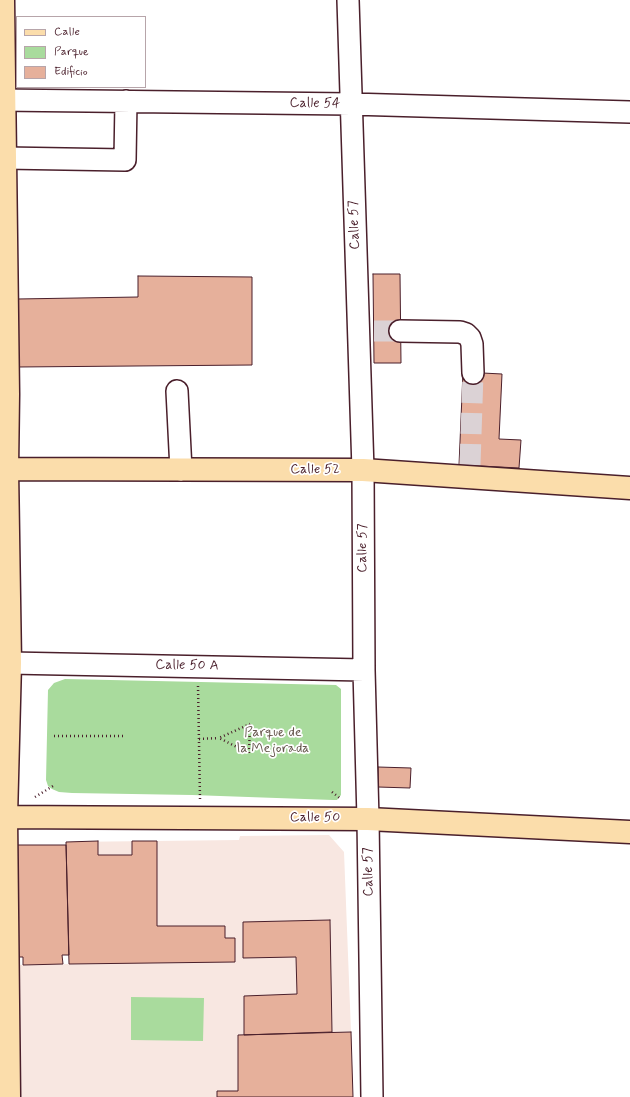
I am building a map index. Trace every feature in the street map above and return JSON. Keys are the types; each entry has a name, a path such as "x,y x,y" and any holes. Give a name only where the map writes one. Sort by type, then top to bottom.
{"main road":[{"path":"3,0 2,100 5,158 8,394 4,469 10,662 3,817 8,1097"},
{"name":"Calle 52","path":"4,469 470,471 630,488"},
{"name":"Calle 50","path":"3,817 368,819 630,832"}],"street":[{"name":"Calle 57","path":"348,0 351,104 366,332 363,470 364,670 368,819 372,1097"},
{"name":"Calle 54","path":"2,100 351,104 630,112"},
{"path":"5,158 125,160 126,101"},
{"path":"400,331 460,332 466,334 470,338 472,344 473,372"},
{"path":"177,391 181,470"},
{"name":"Calle 50 A","path":"10,662 364,670"}],"path":[{"path":"198,686 200,789"},
{"path":"199,739 219,738 250,724 249,753 219,738"},
{"path":"54,736 124,736"}],"shaded area":[{"path":"329,835 344,852 351,1032 238,1035 238,1091 217,1091 217,1097 19,1097 17,965 69,964 66,842 239,840 240,836"}],"green space":[{"name":"Parque de la Mejorada","path":"65,679 336,685 341,689 341,795 337,800 333,800 59,792 48,786 46,780 48,690 54,683"},
{"path":"131,997 204,998 203,1041 131,1040"}],"building":[{"path":"373,274 400,274 401,363 374,363"},
{"path":"138,276 252,277 252,365 17,367 17,299 138,297"},
{"path":"463,372 502,374 499,439 521,440 519,468 459,465"},
{"path":"378,767 411,768 410,788 378,787"},
{"path":"98,841 98,855 132,855 132,841 157,841 157,926 225,926 225,938 235,938 235,962 69,964 66,842"},
{"path":"16,845 66,845 69,955 62,955 63,964 23,965 23,957 17,957"},
{"path":"330,920 332,1032 244,1035 244,996 297,994 296,957 243,958 243,922"},
{"path":"351,1032 353,1097 217,1097 217,1091 238,1091 238,1035"}],"tunnel":[{"path":"374,331 400,331"},
{"path":"470,465 473,373"}]}
